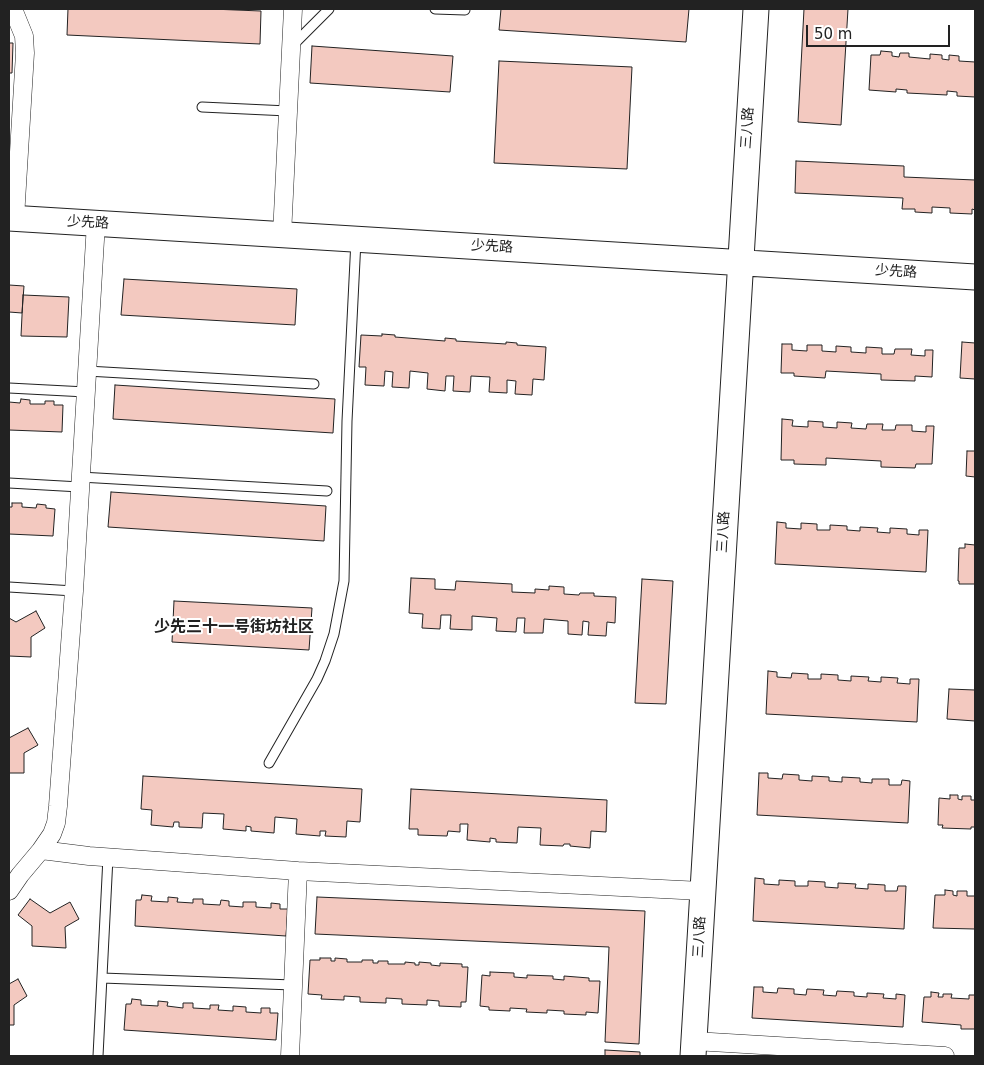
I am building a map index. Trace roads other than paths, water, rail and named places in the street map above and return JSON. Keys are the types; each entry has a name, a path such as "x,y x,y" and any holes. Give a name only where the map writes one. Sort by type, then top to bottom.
{"main road":[{"name":"三八路","path":"693,1049 756,9"},
{"name":"少先路","path":"12,218 975,277"}],"street":[{"path":"12,218 25,52 24,36 14,26 13,9"},
{"path":"282,235 292,9"},
{"path":"9,891 41,850 52,834 56,823 74,591 96,223"},
{"path":"41,850 108,857 298,871 702,891"},
{"path":"290,1056 298,871"},
{"path":"693,1049 946,1056"}],"lane":[{"path":"291,47 329,9"},
{"path":"435,9 465,10"},
{"path":"202,107 288,111"},
{"path":"269,762 317,679 325,661 334,634 344,581 347,421 356,239"},
{"path":"87,371 314,384"},
{"path":"9,388 86,392"},
{"path":"9,484 80,482 327,491"},
{"path":"9,587 74,591"},
{"path":"98,1056 108,857"},
{"path":"102,978 293,985"}],"district":[{"name":"少先三十一号街坊社区","path":"234,628"}]}
